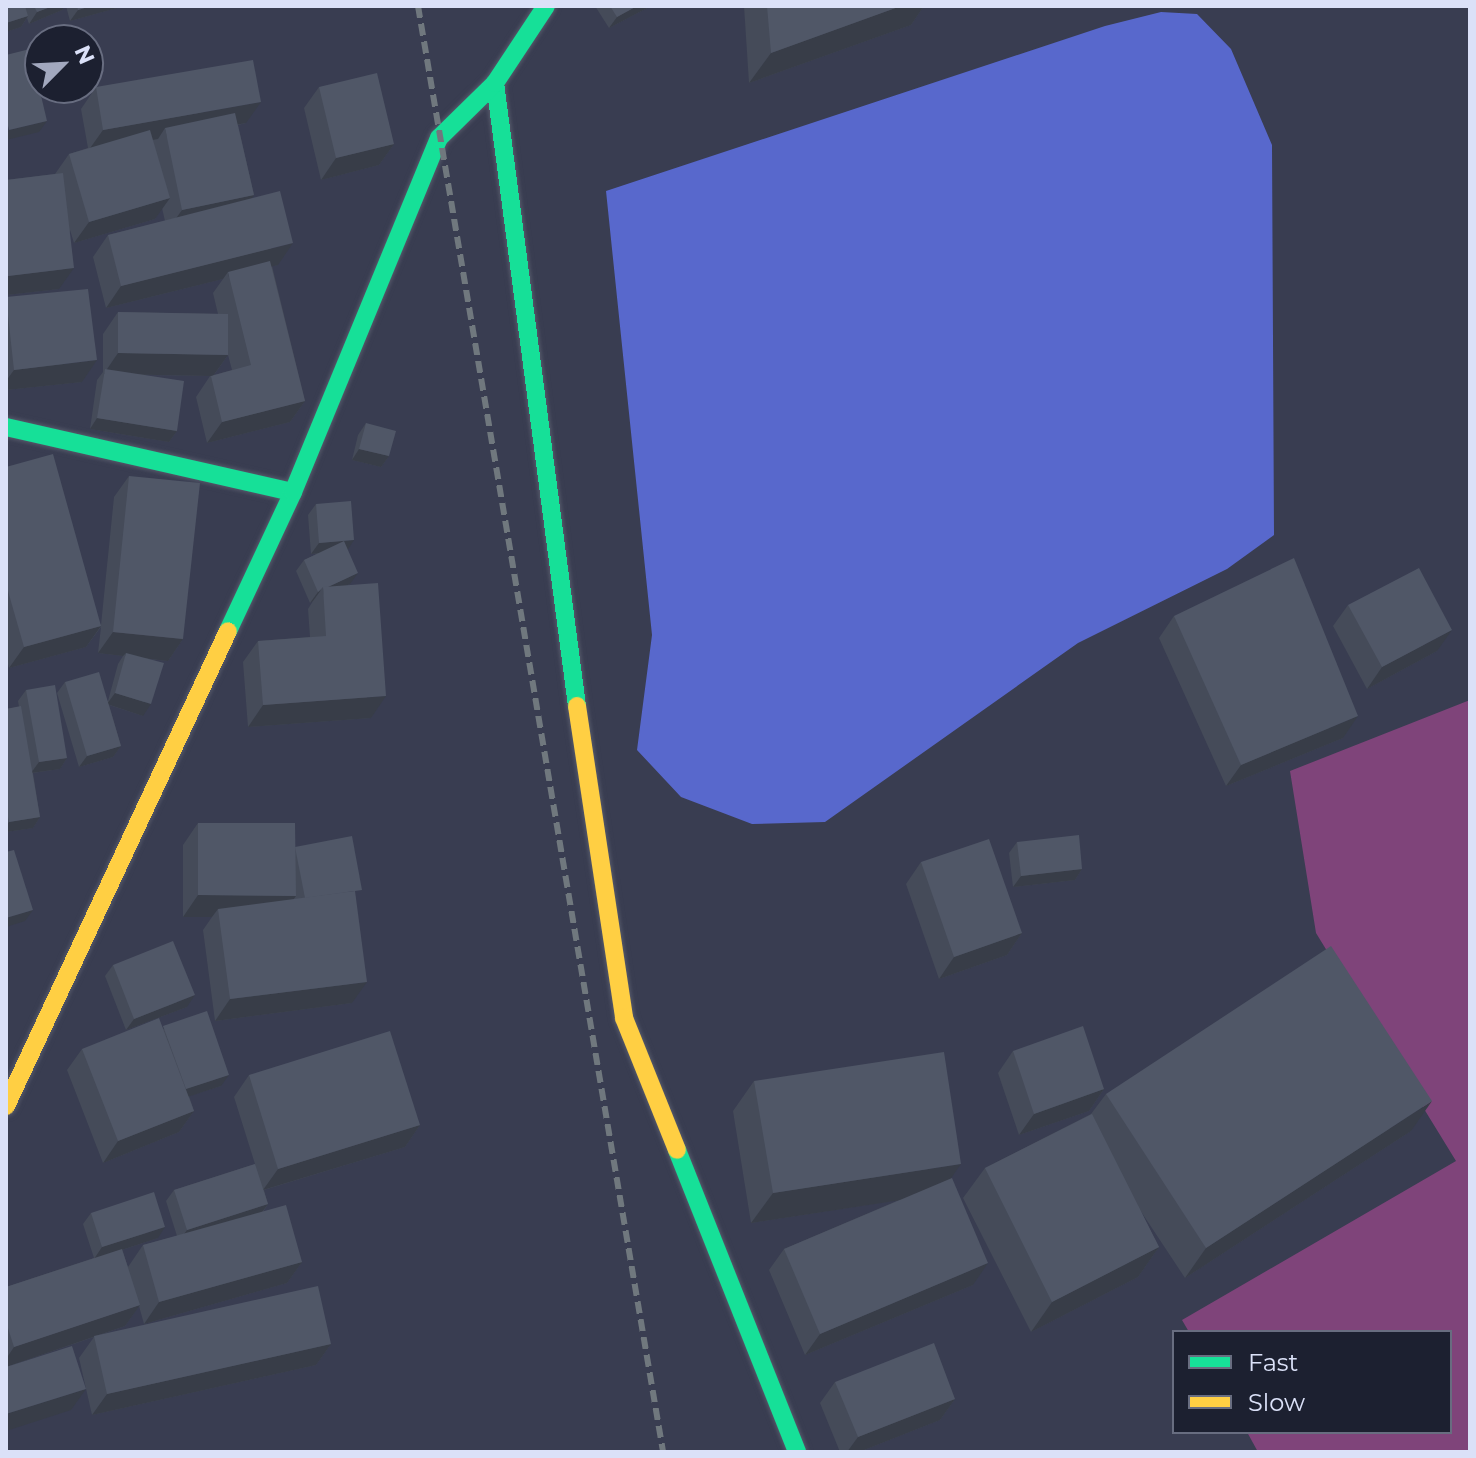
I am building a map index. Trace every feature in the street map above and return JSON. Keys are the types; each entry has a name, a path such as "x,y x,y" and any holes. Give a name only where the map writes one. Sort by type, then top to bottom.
{"street":[{"path":"6,1106 293,492 439,138 495,83 546,6"},
{"path":"495,83 605,922 624,1018 797,1452"},
{"path":"6,427 293,492"}],"shaded area":[{"path":"1470,700 1470,1452 1258,1452 1248,1434 1452,1434 1452,1330 1188,1330 1182,1320 1456,1161 1316,933 1290,771"}],"water":[{"path":"1161,12 1197,14 1231,49 1272,145 1274,535 1227,569 1078,643 825,822 752,824 681,797 637,750 652,635 606,191 1105,26"}],"building":[{"path":"6,6 25,6 28,16 6,23"},
{"path":"34,6 53,6 37,12"},
{"path":"610,6 637,6 617,17"},
{"path":"767,6 901,6 771,53"},
{"path":"24,50 24,104 43,104 47,121 9,130 6,117 6,55"},
{"path":"253,60 261,102 103,130 99,104 104,104 104,86"},
{"path":"377,73 394,144 336,158 319,87"},
{"path":"235,113 254,195 182,210 165,128"},
{"path":"150,130 170,198 89,222 69,154"},
{"path":"63,173 74,268 8,276 6,180"},
{"path":"280,191 293,243 121,286 108,235"},
{"path":"270,261 305,401 222,422 211,376 251,365 228,272"},
{"path":"88,289 97,360 14,370 6,297"},
{"path":"118,312 228,314 228,355 118,353"},
{"path":"105,369 184,381 177,431 97,418"},
{"path":"366,423 396,431 389,456 359,449"},
{"path":"53,454 101,626 24,647 6,584 6,467"},
{"path":"129,476 200,483 183,639 113,632"},
{"path":"351,501 354,540 319,543 316,504"},
{"path":"344,541 358,573 318,592 304,560"},
{"path":"1294,558 1358,716 1241,765 1174,616"},
{"path":"1419,568 1452,630 1382,667 1348,605"},
{"path":"378,583 386,696 263,705 258,641 326,636 323,587"},
{"path":"126,653 164,663 151,704 115,693"},
{"path":"99,672 121,746 87,756 65,682"},
{"path":"55,685 67,758 39,762 26,690"},
{"path":"21,706 40,817 9,822 6,807 6,709"},
{"path":"198,823 295,823 296,896 198,895"},
{"path":"1079,835 1082,869 1021,876 1017,842"},
{"path":"352,836 362,890 305,898 295,847"},
{"path":"989,839 1022,933 954,957 921,862"},
{"path":"14,850 33,910 6,918 6,852"},
{"path":"355,891 367,982 230,999 218,909"},
{"path":"173,941 195,995 134,1019 113,965"},
{"path":"1331,946 1432,1101 1206,1248 1106,1094"},
{"path":"207,1011 229,1075 186,1089 163,1026"},
{"path":"159,1018 194,1111 118,1141 82,1049"},
{"path":"1083,1026 1104,1089 1034,1114 1013,1051"},
{"path":"390,1031 420,1125 278,1169 249,1075"},
{"path":"944,1052 961,1164 773,1193 754,1081"},
{"path":"1092,1114 1159,1247 1052,1302 985,1168"},
{"path":"255,1164 268,1204 187,1230 174,1190"},
{"path":"952,1178 988,1263 820,1334 784,1249"},
{"path":"154,1192 165,1227 102,1247 91,1213"},
{"path":"286,1205 302,1262 159,1302 143,1245"},
{"path":"122,1249 140,1305 14,1347 6,1322 6,1287"},
{"path":"318,1286 331,1344 107,1394 94,1336"},
{"path":"934,1343 955,1399 858,1437 835,1382"},
{"path":"72,1346 86,1389 6,1414 6,1367"}],"railway":[{"path":"418,6 663,1452"}],"traffic: fast":[{"path":"228,631 293,492 439,138 495,83 546,6"},
{"path":"495,83 577,706"},
{"path":"6,427 293,492"},
{"path":"677,1150 797,1452"}],"traffic: slow":[{"path":"6,1106 228,631"},
{"path":"577,706 624,1018 677,1150"}]}
